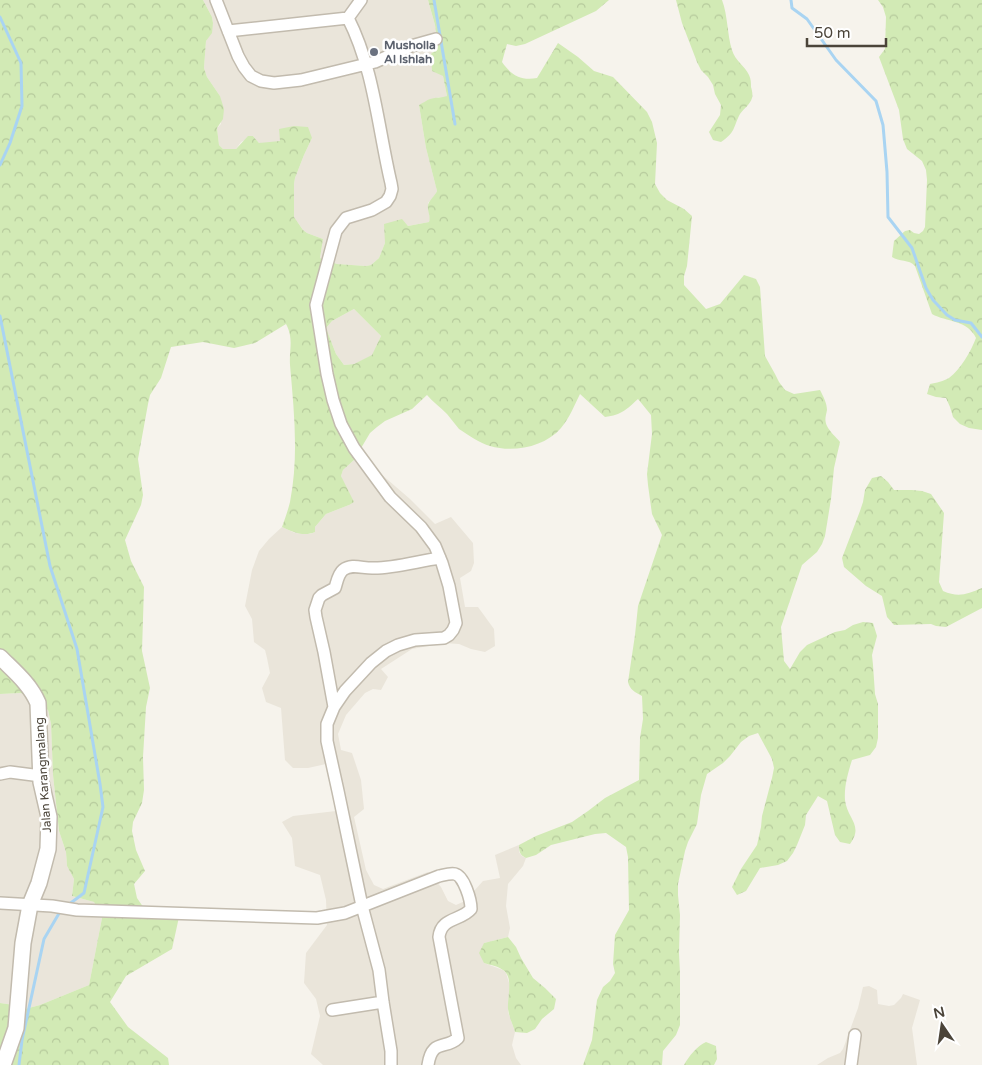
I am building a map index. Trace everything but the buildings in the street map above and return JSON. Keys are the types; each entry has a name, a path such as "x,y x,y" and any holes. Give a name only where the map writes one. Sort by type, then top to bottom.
{"street":[{"path":"216,0 244,68 251,76 274,84 301,80 375,62 411,46 436,38"},
{"path":"228,31 348,18 361,0"},
{"path":"348,18 366,64 392,189 386,202 372,210 346,218 336,231 316,304 327,374 341,424 354,448 390,497 421,527 436,546 448,586 456,623 453,630 444,638 415,640 386,651 371,663 345,690 334,707 327,724 327,741 362,906 379,970 382,1002 391,1051 391,1065"},
{"path":"334,707 316,617 316,603 319,598 335,588 342,570 346,568 360,566 372,569 440,558"},
{"name":"Jalan Karangmalang","path":"0,657 28,685 38,703 41,782 49,817 48,849 39,883 30,905 23,943 16,1028 3,1065"},
{"path":"0,774 10,772 41,776"},
{"path":"0,903 52,906 77,910 317,918 345,913 445,874 455,874 460,877 471,900 471,909 468,913 451,920 441,928 440,943 458,1038 454,1042 444,1044 433,1050 428,1065"},
{"path":"332,1010 382,1002"},
{"path":"851,1065 855,1035"}],"shaded area":[{"path":"203,0 428,0 435,25 438,47 432,52 443,76 447,96 419,105 426,148 437,191 428,203 429,222 408,226 405,223 385,243 379,258 371,265 337,264 320,258 323,239 303,230 294,217 295,178 312,138 264,144 259,143 253,136 241,142 236,149 223,149 219,145 217,128 221,124 220,96 207,77 204,68 206,41 213,23"},
{"path":"354,309 381,336 372,356 354,364 344,365 336,354 326,328 332,321"},
{"path":"354,460 368,478 381,474 435,524 451,517 473,543 474,563 471,571 460,578 465,607 478,607 494,629 495,646 485,652 459,644 444,643 412,649 381,669 388,677 381,690 373,689 365,693 346,715 338,734 341,750 352,753 361,780 364,809 354,817 366,870 374,885 383,889 428,872 441,887 448,901 456,905 465,901 483,881 500,878 495,855 519,845 519,852 526,858 523,866 508,884 506,906 510,928 508,937 484,943 484,963 506,973 510,986 508,1012 515,1032 512,1045 516,1058 521,1065 323,1065 311,1054 320,1016 316,999 304,983 306,953 327,925 326,900 320,875 295,866 292,838 282,822 293,816 336,811 326,764 308,768 293,768 285,760 281,708 266,702 262,688 270,673 267,658 265,650 254,642 252,619 245,606 252,570 259,551 269,539 282,527 295,533 310,534 315,532 315,527 326,514 349,505 341,476 343,470"},
{"path":"21,693 48,710 51,724 53,775 59,831 66,852 67,866 74,879 72,896 94,902 102,918 89,985 40,1005 25,1009 0,1003 0,694"},
{"path":"869,986 877,990 878,1004 894,1005 903,994 920,1000 912,1028 917,1065 817,1065 840,1053 843,1049 858,1008 863,987"}],"green space":[{"path":"0,0 203,0 213,23 212,33 206,41 204,68 207,77 220,96 224,109 223,119 217,128 219,145 223,149 236,149 248,136 253,136 259,143 280,141 279,129 294,126 308,127 312,138 295,178 294,217 303,230 323,239 320,258 337,264 366,266 371,265 379,258 385,243 384,224 402,219 408,226 429,222 428,205 437,191 426,148 419,105 430,99 447,96 443,76 432,71 431,54 438,47 435,25 428,0 609,0 596,11 525,44 516,46 507,44 502,62 509,70 521,78 537,78 558,43 594,71 613,77 647,112 652,122 657,143 655,184 667,200 684,209 692,216 684,285 706,309 720,304 744,275 756,279 760,287 765,356 785,390 794,394 820,390 827,407 826,424 840,442 834,468 825,536 817,552 802,565 781,627 784,661 790,669 800,652 807,645 863,622 873,623 877,636 872,655 875,694 878,704 878,738 876,747 870,755 852,760 848,775 845,800 855,827 854,837 850,844 840,842 835,835 827,801 818,796 806,815 805,825 797,845 787,861 778,865 760,868 746,891 737,895 732,887 757,845 774,768 772,759 758,733 749,736 741,742 723,763 707,774 701,795 697,824 685,851 678,884 680,915 680,1025 676,1035 663,1051 662,1065 583,1065 592,1040 597,1000 603,987 615,973 613,964 615,935 629,910 628,857 626,847 606,833 551,845 536,855 526,858 521,854 519,847 519,845 536,836 572,822 605,798 639,780 640,738 643,719 642,696 631,689 628,682 638,606 662,535 652,514 648,485 647,474 652,434 651,415 638,399 620,413 605,417 580,394 567,420 554,435 538,444 509,449 486,445 474,439 459,429 447,414 427,395 412,409 385,421 370,433 354,460 343,470 341,476 354,502 326,514 315,527 315,532 302,534 282,527 293,485 295,451 290,365 291,339 286,324 255,343 234,348 203,342 171,347 161,378 150,395 138,459 143,495 141,505 125,540 131,561 144,587 142,651 150,688 146,707 143,757 144,790 142,803 133,822 132,831 136,850 145,871 134,884 137,898 150,917 179,917 172,949 126,976 110,1002 128,1027 168,1058 169,1065 0,1065 0,1003 25,1009 40,1005 89,985 102,918 94,902 72,896 74,879 67,866 66,852 59,831 53,775 51,724 48,710 21,693 0,694","holes":["354,309 381,336 372,355 354,364 344,365 336,354 326,328 332,321"]},
{"path":"676,0 722,0 732,50 750,78 751,100 740,114 732,132 721,142 713,140 709,132 720,115 721,105 713,85 697,62 682,23"},
{"path":"878,0 982,0 982,430 960,424 953,417 946,398 927,394 930,384 947,379 958,370 976,338 968,328 932,314 915,266 910,262 892,257 894,241 905,231 910,230 919,234 925,227 927,180 926,170 922,161 907,149 903,139 899,110 879,57 885,49 886,17 883,7"},
{"path":"881,476 894,490 922,491 931,494 944,513 939,582 943,591 963,594 982,588 982,608 946,627 931,624 894,625 887,617 882,596 866,586 844,567 842,558 860,511 865,490 872,478"},
{"path":"508,937 516,947 533,978 556,999 554,1009 542,1019 535,1029 527,1033 515,1032 511,1021 508,1009 509,983 506,973 499,968 484,963 479,953 484,943"},
{"path":"706,1042 716,1046 717,1059 714,1065 684,1065 699,1046"}],"waterway":[{"path":"434,0 455,124"},
{"path":"791,0 792,8 807,19 836,60 876,101 883,125 888,217 912,248 926,288 933,300 947,315 955,320 971,323 982,337"},
{"path":"0,17 21,63 22,106 10,143 0,165"},
{"path":"0,316 50,566 77,649 103,807 84,893 68,905"},
{"path":"19,1065 22,1040 44,939 61,910"}],"place":[{"name":"Musholla Al Ishlah","path":"374,52"}]}
